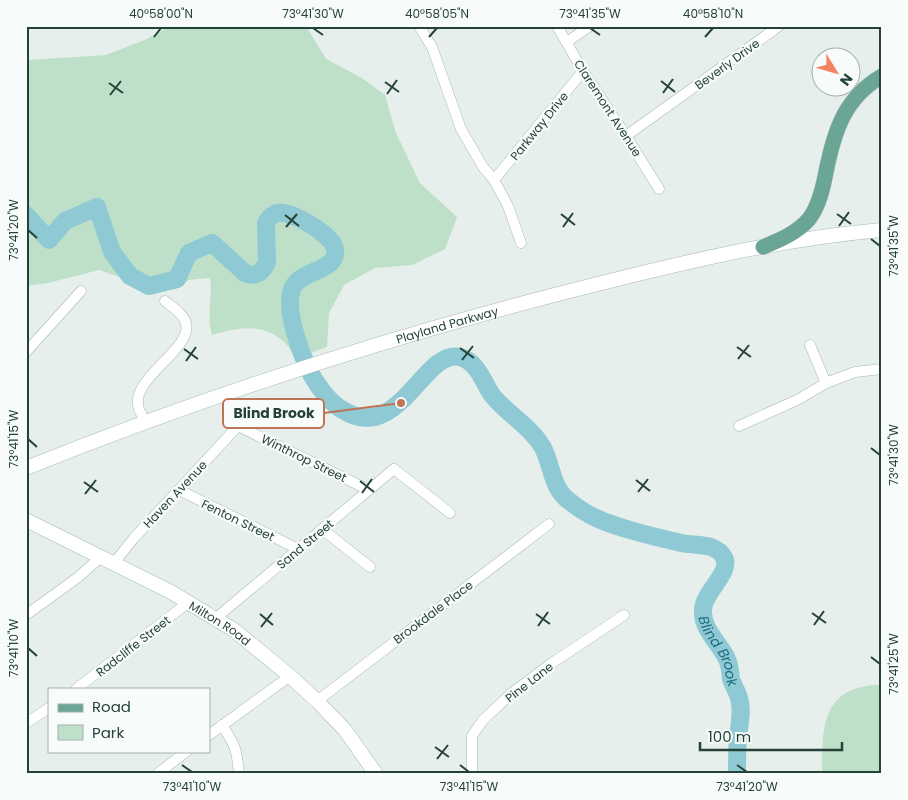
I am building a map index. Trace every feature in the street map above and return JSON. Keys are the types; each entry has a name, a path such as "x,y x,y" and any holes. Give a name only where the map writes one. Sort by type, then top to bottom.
{"main road":[{"path":"763,247 791,234 809,219 819,200 832,141 842,116 861,92 882,76"},
{"name":"Playland Parkway","path":"26,468 146,422 287,373 426,329 549,296 698,260 818,238 882,230"},
{"name":"Milton Road","path":"26,520 189,602 250,642 318,701 345,730 376,774"}],"street":[{"path":"420,26 432,47 461,129 483,167 494,180 508,206 521,243"},
{"name":"Claremont Avenue","path":"557,26 583,71 659,189"},
{"path":"567,42 590,26"},
{"name":"Beverly Drive","path":"626,136 779,26"},
{"name":"Parkway Drive","path":"494,180 583,71"},
{"path":"26,352 81,291"},
{"path":"146,422 139,409 138,396 150,378 180,344 187,331 183,318 165,301"},
{"path":"810,345 826,383"},
{"path":"740,426 800,399 826,383 855,372 882,369"},
{"name":"Winthrop Street","path":"238,426 369,490"},
{"name":"Haven Avenue","path":"114,563 134,538 238,426"},
{"name":"Sand Street","path":"216,618 394,469 450,513"},
{"name":"Fenton Street","path":"179,490 298,549"},
{"name":"Brookdale Place","path":"318,701 549,524"},
{"path":"322,529 370,567"},
{"path":"26,615 77,578 101,557"},
{"name":"Radcliffe Street","path":"77,688 189,602"},
{"name":"Pine Lane","path":"472,774 472,736 483,720 520,687 552,663 624,615"},
{"path":"210,734 290,676"},
{"path":"26,723 48,709"},
{"path":"222,725 235,745 238,754 239,774"},
{"path":"157,774 186,752"}],"green space":[{"path":"169,26 306,26 326,59 362,78 385,95 396,133 420,183 457,217 445,249 412,265 375,268 344,285 329,313 327,347 296,358 284,342 267,331 249,328 212,335 210,328 210,278 189,280 176,289 161,291 99,270 48,283 26,286 26,60 106,55 147,39"},
{"path":"882,685 882,774 822,774 824,729 833,705 842,696 855,689"}],"waterway":[{"name":"Blind Brook","path":"26,215 49,240 65,221 97,207 112,252 130,276 149,286 177,279 189,253 212,243 245,273 253,275 259,273 267,262 266,223 271,216 277,213 292,215 301,219 327,237 333,243 335,249 331,262 298,281 293,287 290,297 290,310 297,339 308,367 320,388 335,405 361,417 379,416 394,407 434,367 447,358 460,357 476,368 492,395 537,439 542,446 558,488 562,495 573,504 611,524 681,543 704,545 711,547 722,555 725,568 704,603 703,617 708,630 728,661 731,679 740,703 737,774"}],"place":[{"name":"Blind Brook","path":"401,403"}]}
